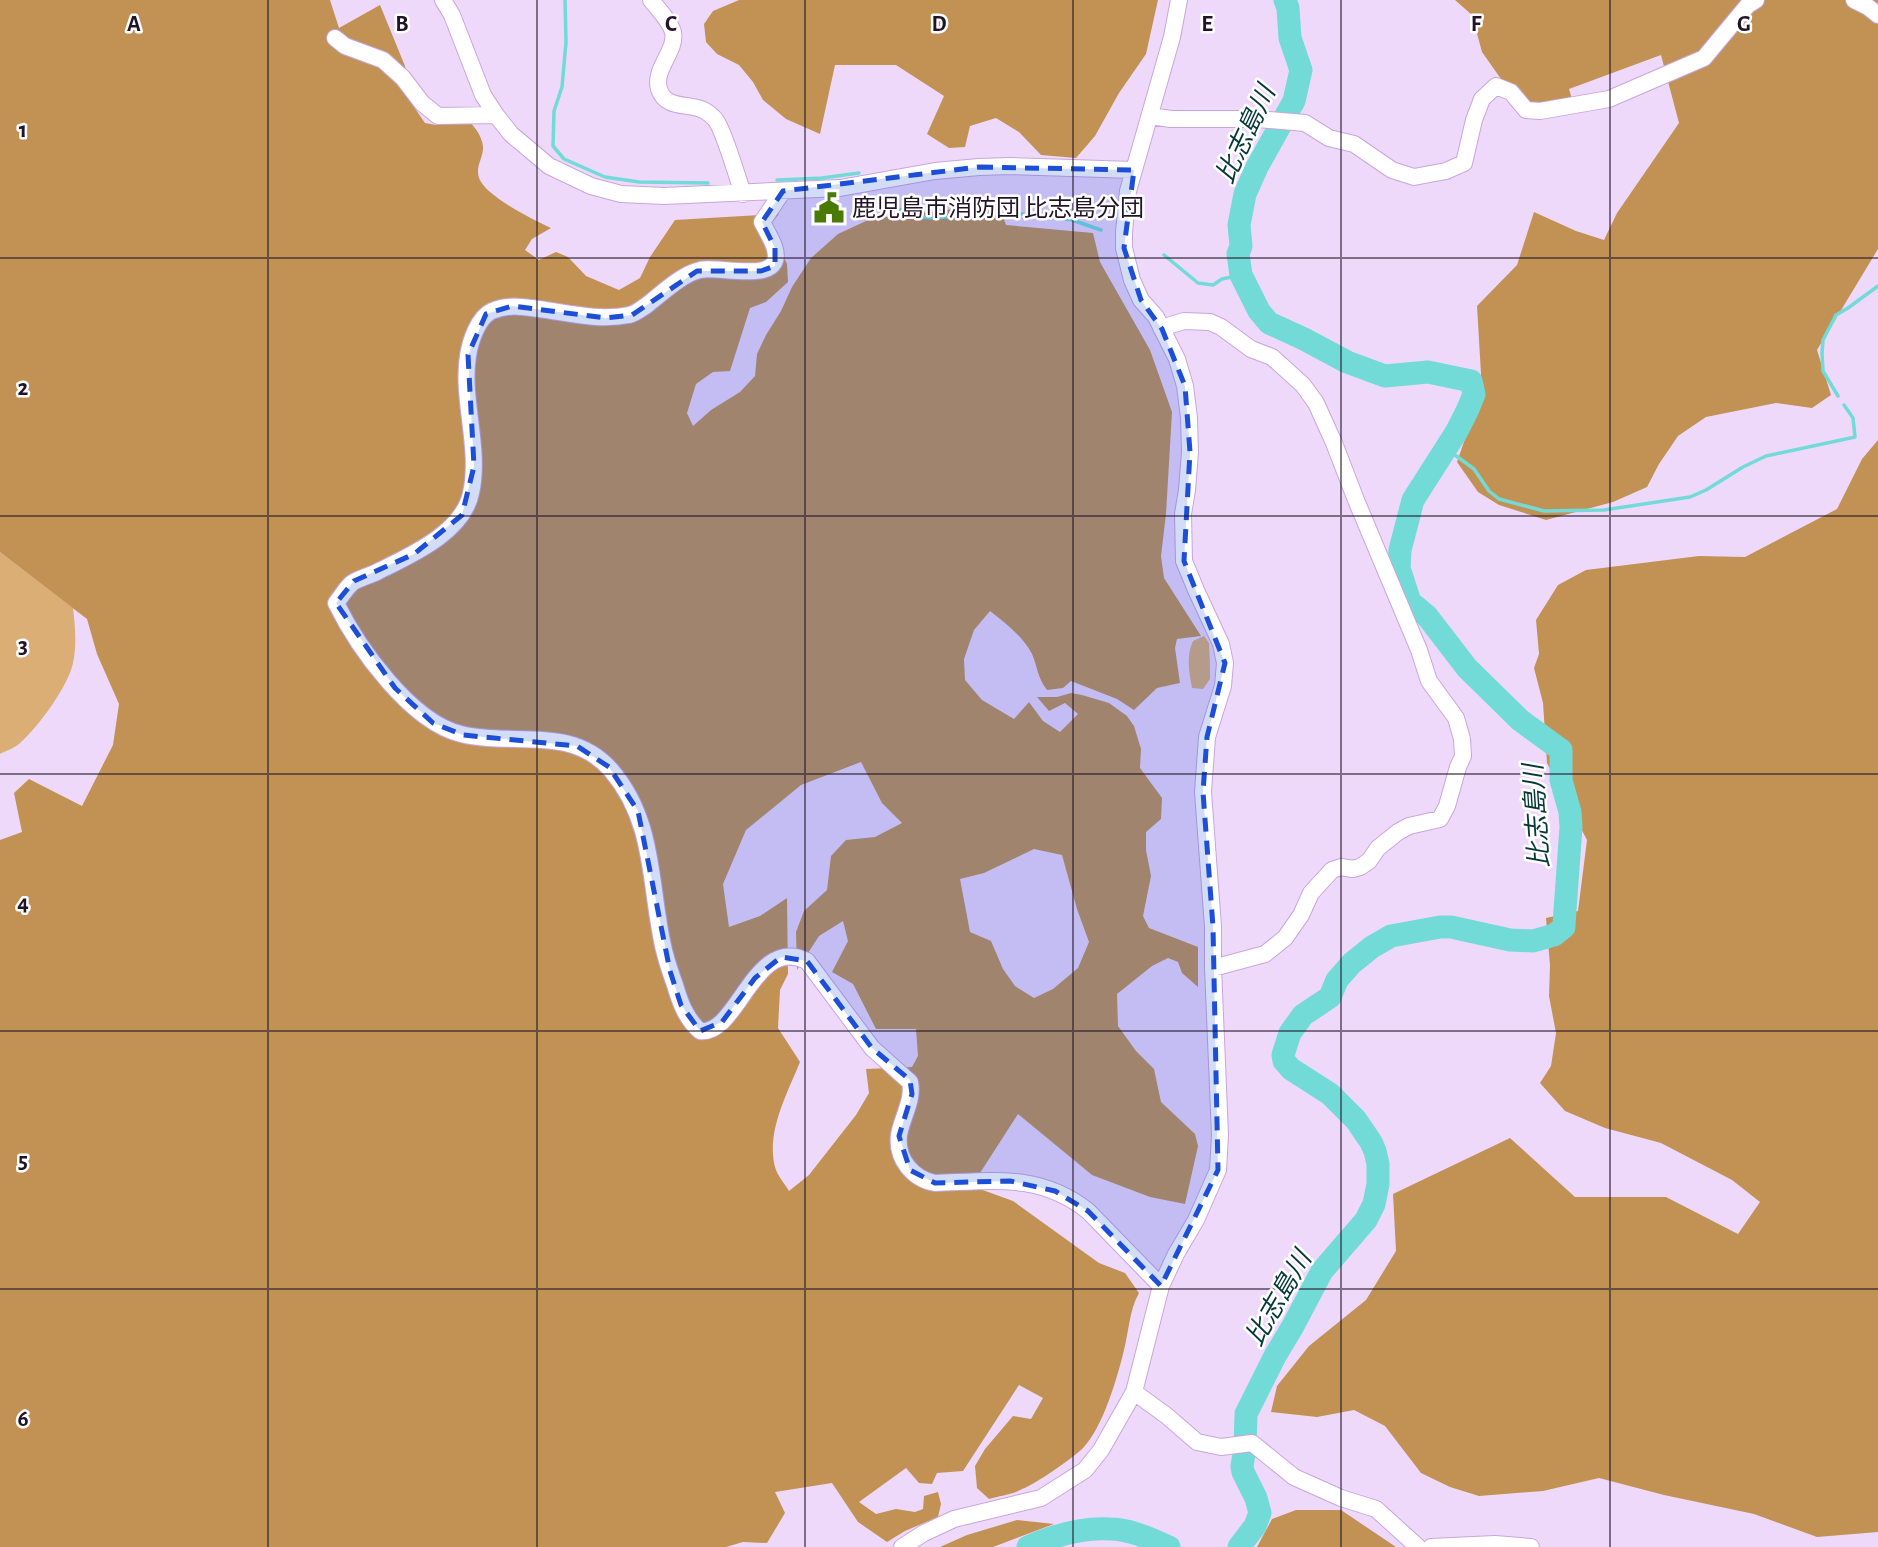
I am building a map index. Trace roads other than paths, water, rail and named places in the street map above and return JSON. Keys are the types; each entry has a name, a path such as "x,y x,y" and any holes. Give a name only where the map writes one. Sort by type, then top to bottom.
{"street":[{"path":"443,0 452,15 483,94 511,134 549,166 591,186 621,194 743,194 840,188 935,171 979,167 1134,170"},
{"path":"651,0 673,32 659,74 659,89 677,106 704,110 717,121 743,194"},
{"path":"902,1547 954,1519 1041,1498 1085,1470 1101,1450 1134,1392 1161,1286 1196,1220 1218,1170 1220,1135 1212,903 1203,792 1207,737 1223,686 1225,663 1221,644 1184,561 1183,514 1190,452 1185,386 1177,359 1156,317 1141,300 1124,248 1126,201 1172,37 1179,0"},
{"path":"1150,116 1171,119 1257,118 1305,123 1329,138 1354,144 1392,170 1414,177 1423,176 1446,171 1464,163 1482,99 1496,86 1511,92 1527,110 1540,111 1609,99 1704,58 1748,5 1756,0"},
{"path":"1854,0 1878,15"},
{"path":"335,38 345,46 383,60 403,78 422,103 438,116 496,115"},
{"path":"783,191 762,222 775,248 775,261 770,268 741,272 709,268 697,271 632,315 606,317 512,306 486,314 476,329 468,355 467,381 474,466 471,495 462,515 447,531 414,554 354,582 336,603 359,643 395,688 433,723 463,735 551,740 577,746 609,767 625,788 640,819 647,844 667,960 681,1005 693,1025 700,1031 713,1030 722,1022 755,978 780,957 799,957 807,961 872,1048 910,1082 912,1094 899,1136 901,1153 910,1170 926,1181 935,1183 1010,1181 1055,1191 1078,1203 1161,1286"},
{"path":"1161,328 1184,321 1210,322 1221,327 1251,349 1272,356 1293,375 1316,403 1419,650 1429,681 1456,718 1462,739 1463,756 1447,806 1440,819 1409,826 1398,832 1378,848 1366,865 1332,870 1311,893 1301,915 1285,938 1265,954 1213,968"},
{"path":"1134,1392 1197,1441 1221,1447 1252,1443 1294,1477 1341,1498 1376,1508 1418,1547"},
{"path":"1431,1547 1495,1544 1531,1547"}],"waterway":[{"path":"565,0 566,42 562,87 554,111 553,146 564,159 605,177 639,182 708,183"},
{"name":"比志島川","path":"1239,1547 1255,1526 1260,1513 1242,1466 1246,1414 1322,1271 1366,1220 1374,1204 1378,1184 1375,1151 1356,1120 1330,1094 1291,1069 1284,1061 1283,1055 1290,1033 1303,1015 1330,997 1337,980 1352,963 1391,936 1440,927 1510,940 1533,941 1554,935 1564,927 1571,827 1570,812 1561,780 1561,750 1520,720 1467,668 1427,616 1410,602 1399,568 1400,550 1413,500 1468,409 1474,394 1471,381 1428,372 1385,376 1347,362 1269,323 1259,311 1241,275 1238,254 1241,246 1239,225 1245,194 1294,101 1301,70 1290,38 1285,0"},
{"path":"777,180 859,173"},
{"path":"890,204 911,216 931,218 1010,213 1072,220 1101,230"},
{"path":"1164,255 1198,283 1213,285 1222,279 1241,275"},
{"path":"1838,396 1823,371 1823,340 1836,315 1878,286"},
{"path":"1439,458 1455,455 1474,469 1489,491 1499,499 1544,511 1604,510 1690,497 1766,456 1855,437 1853,418 1844,405"},
{"name":"比志島川","path":"1028,1547 1068,1533 1089,1529 1118,1529 1169,1547"}],"place":[{"name":"鹿児島市消防団 比志島分団","path":"829,208"}]}
